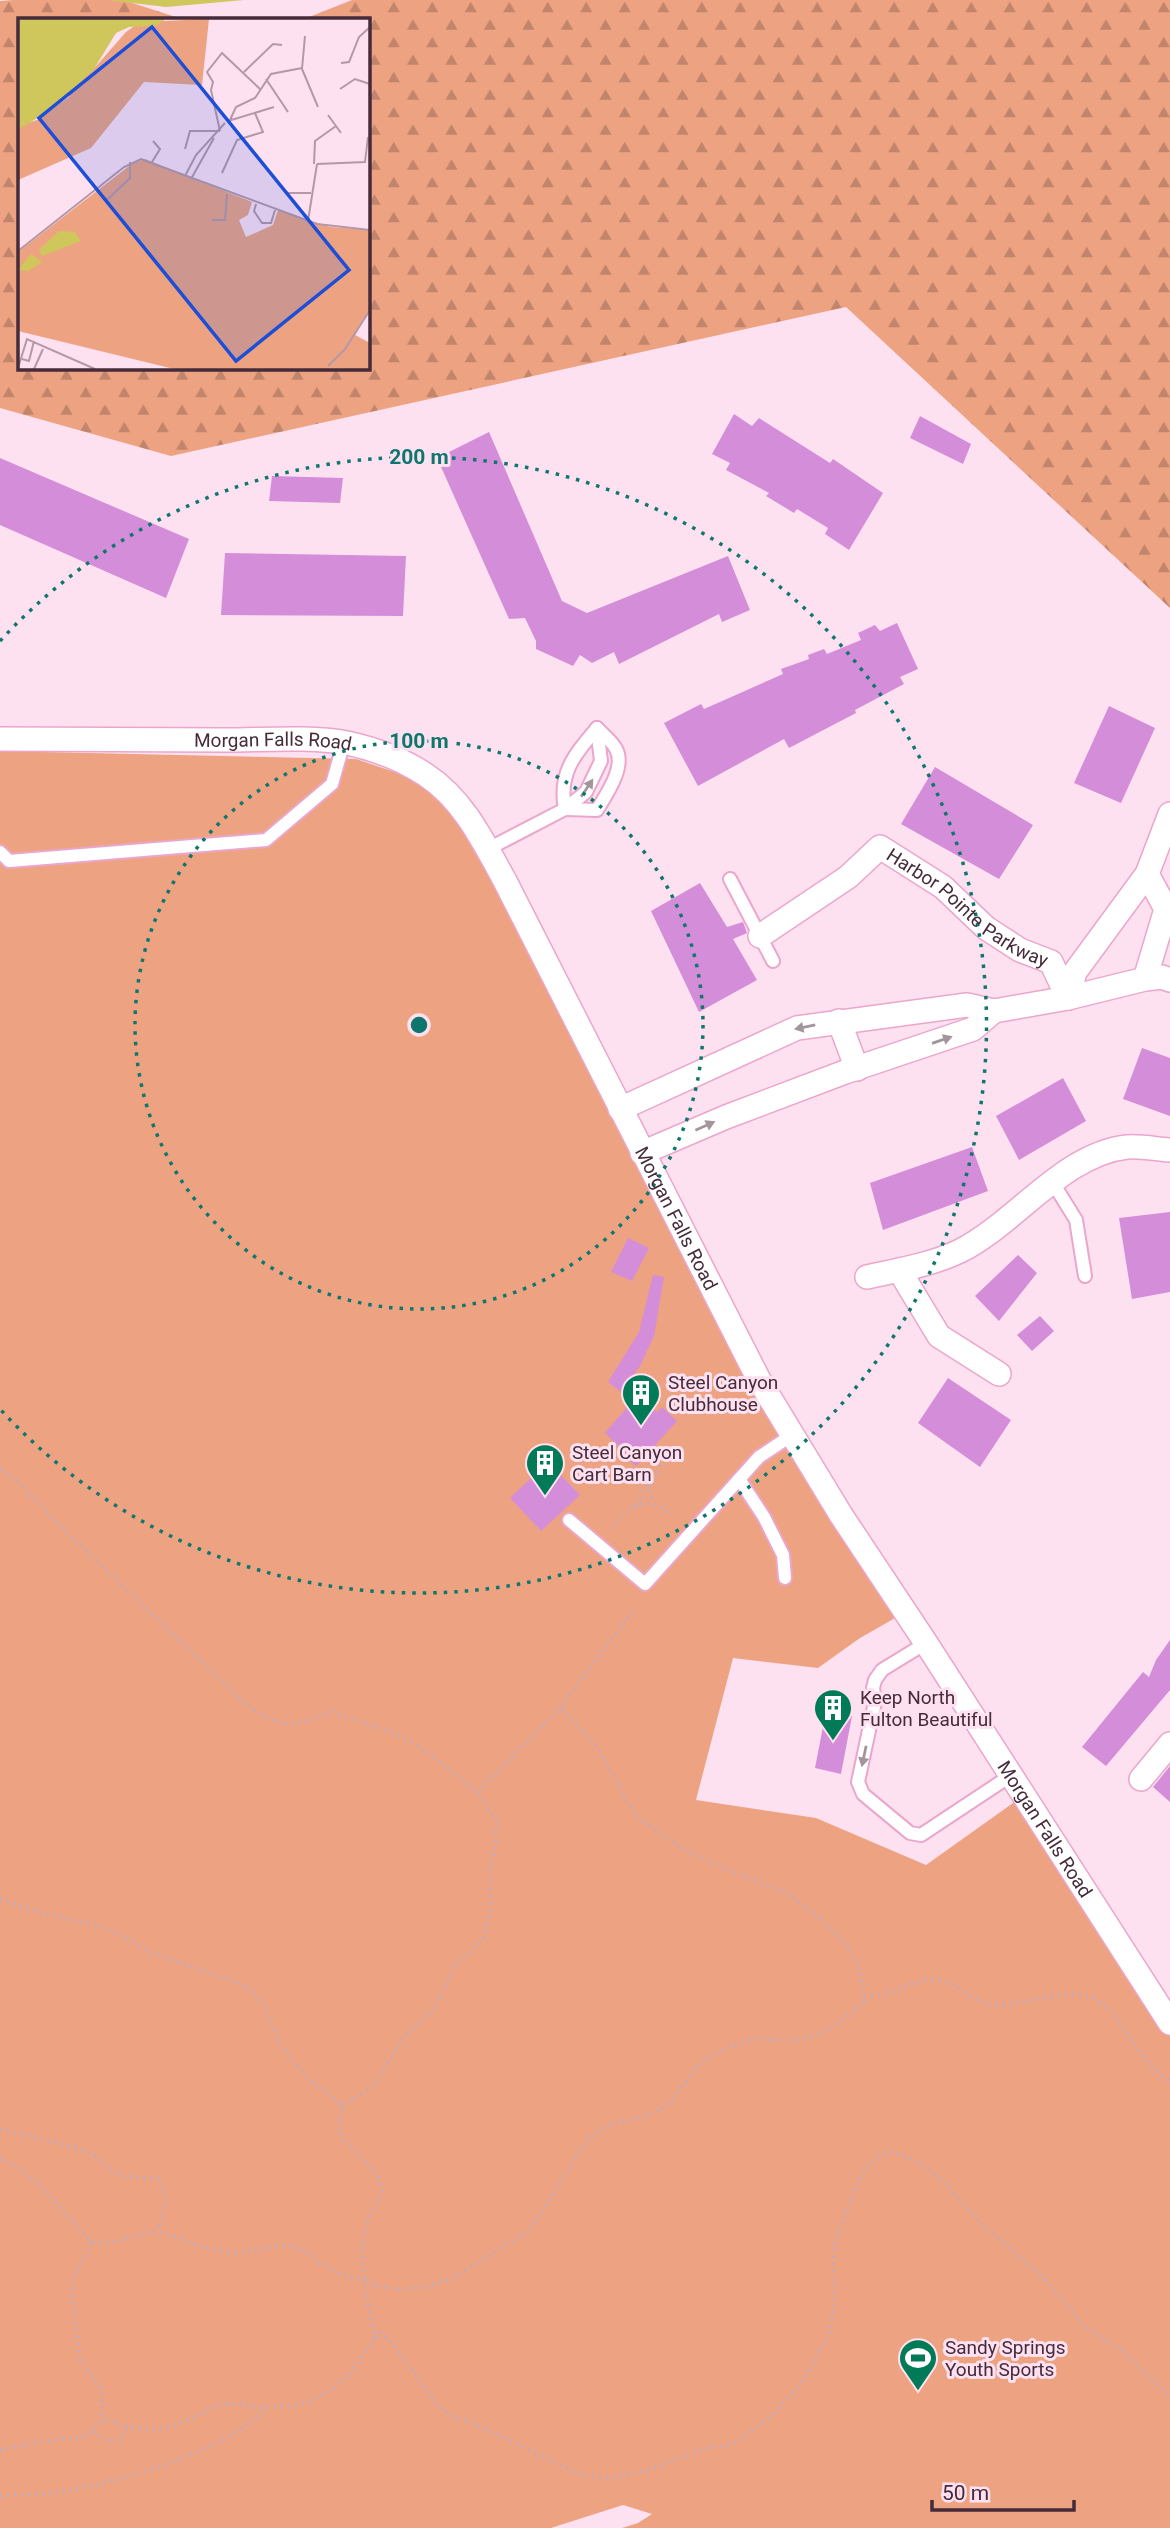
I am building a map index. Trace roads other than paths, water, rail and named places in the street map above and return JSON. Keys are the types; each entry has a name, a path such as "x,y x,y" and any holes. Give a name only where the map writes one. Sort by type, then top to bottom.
{"street":[{"name":"Morgan Falls Road","path":"0,739 344,742 400,760 428,776 449,794 470,819 488,849 759,1380 841,1515 1168,2015"},
{"path":"1069,998 1075,972 1147,874 1170,814"},
{"name":"Harbor Pointe Parkway","path":"760,936 848,877 880,847 943,887 986,928 1020,950 1051,962 1069,998"},
{"path":"1145,979 1166,909 1147,874"},
{"path":"620,1109 797,1028 967,1005 994,1011 1069,998 1145,979 1162,977 1170,981"},
{"path":"642,1153 726,1116 973,1029 994,1011"},
{"path":"901,1013 912,1050"},
{"path":"839,1021 857,1069"},
{"path":"867,1277 926,1263 961,1250 1001,1223 1080,1161 1127,1147 1170,1150"},
{"path":"899,1269 939,1336 999,1374"},
{"path":"1141,1779 1170,1744"}],"lane":[{"path":"565,809 562,791 573,757 597,727"},
{"path":"488,849 565,809 586,792 601,761 597,727"},
{"path":"565,809 597,810 613,785 618,758 616,749 597,727"},
{"path":"0,852 9,861 266,840 332,784 344,742"},
{"path":"730,879 773,961"},
{"path":"1053,1183 1076,1220 1085,1276"},
{"path":"569,1521 645,1584 759,1457 792,1435"},
{"path":"739,1479 764,1517 783,1555 785,1578"},
{"path":"926,1643 882,1670 875,1680 873,1688 876,1702 858,1782 863,1794 910,1833 921,1835 1010,1776"}],"place":[{"name":"Steel Canyon Clubhouse","path":"641,1427"},
{"name":"Steel Canyon Cart Barn","path":"545,1497"},
{"name":"Keep North Fulton Beautiful","path":"833,1742"},
{"name":"Sandy Springs Youth Sports","path":"918,2392"}]}
